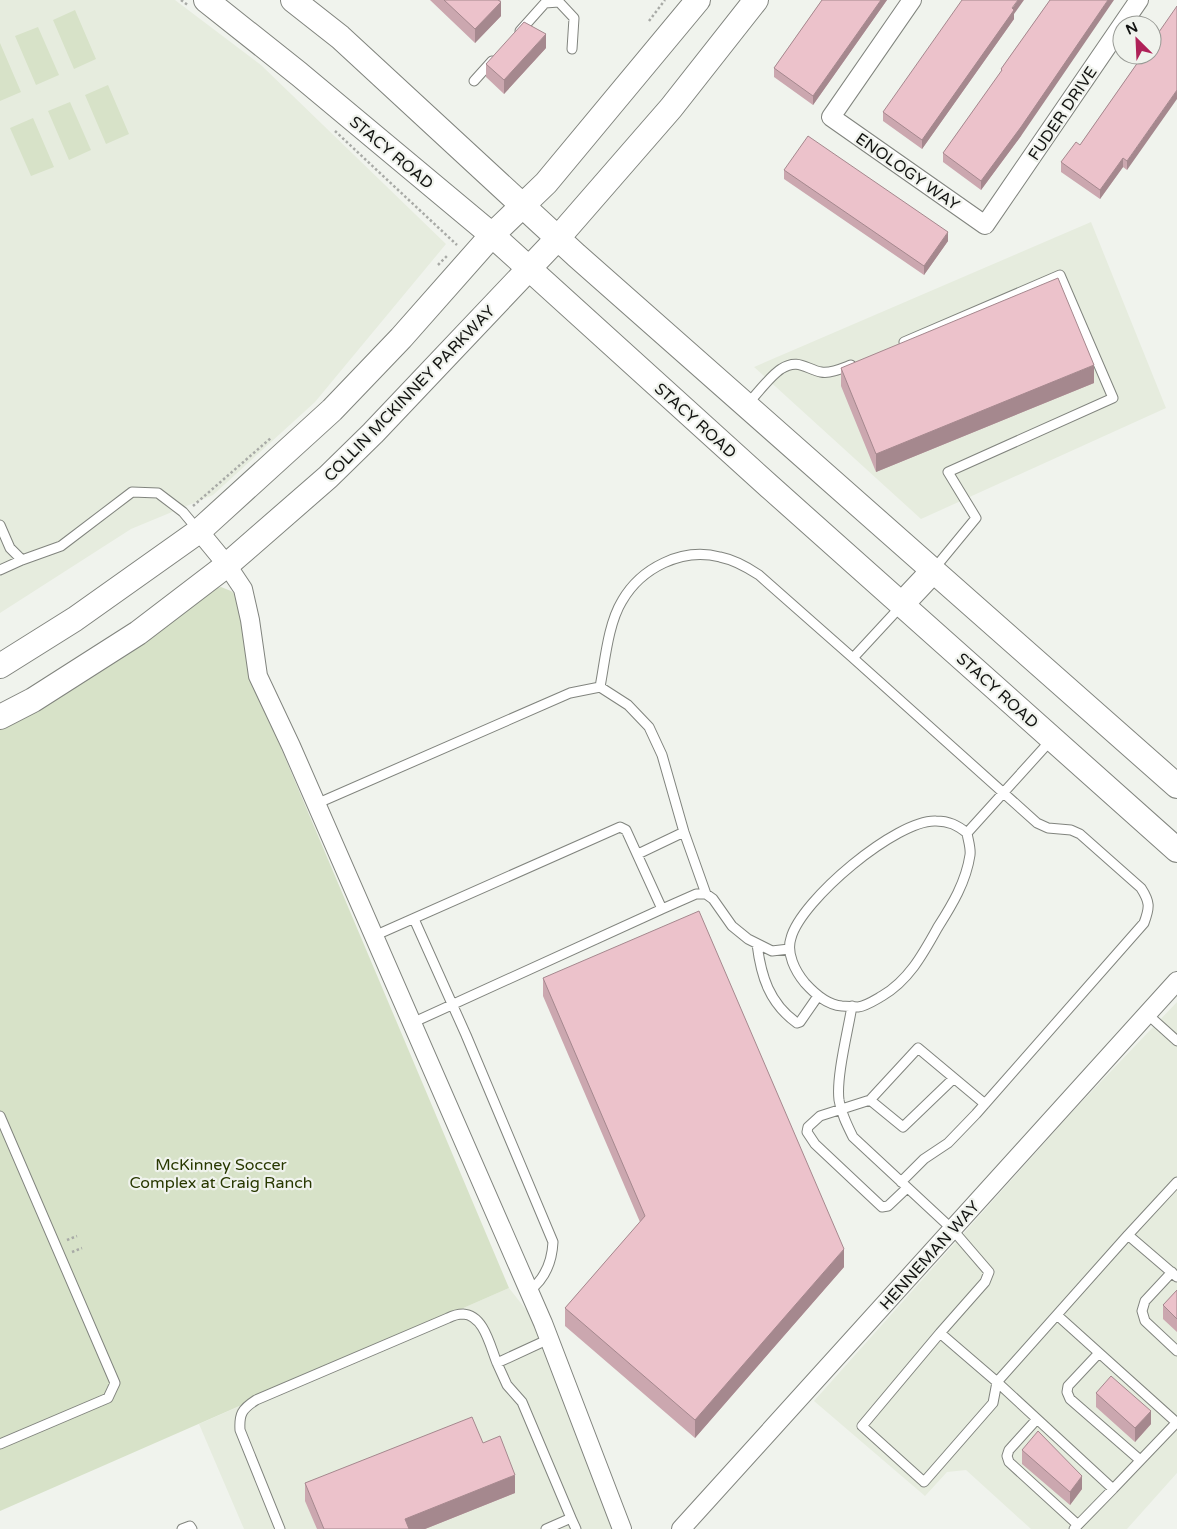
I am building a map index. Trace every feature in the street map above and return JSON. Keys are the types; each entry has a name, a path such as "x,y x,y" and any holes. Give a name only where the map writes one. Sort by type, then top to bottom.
{"main road":[{"path":"294,0 340,37 523,205 557,239 1177,786"},
{"path":"0,666 75,619 198,531 332,410 401,338 492,235 546,183 698,0"},
{"name":"COLLIN MCKINNEY PARKWAY","path":"0,717 33,700 138,633 227,565 328,477 373,434 557,239 670,108 756,0"},
{"name":"STACY ROAD","path":"201,6 299,74 492,235 763,481 1177,850"},
{"path":"902,604 933,571"}],"street":[{"name":"ENOLOGY WAY","path":"912,0 831,116 985,225"},
{"name":"FUDER DRIVE","path":"985,225 1139,0"},
{"path":"198,531 227,565 243,589 250,620 258,676 529,1291 622,1529"},
{"name":"HENNEMAN WAY","path":"681,1529 1177,981"}],"lane":[{"path":"513,38 545,3 559,2 574,18 572,49"},
{"path":"474,81 500,53"},
{"path":"895,346 1060,275 1113,398 948,472 976,518 933,571"},
{"path":"746,406 781,369 793,364 806,365 822,372 840,370 858,362"},
{"path":"0,570 61,546 132,492 158,493 183,512 198,531"},
{"path":"0,525 10,548 22,560"},
{"path":"600,687 613,622 621,602 632,587 646,573 668,560 694,554 719,556 751,570 854,658 1037,823 1048,828 1071,830 1080,834 1141,888 1148,898 1149,910 1144,923 985,1104 948,1143 924,1160 888,1206 882,1207 815,1144 808,1132 808,1126 820,1116 870,1100 918,1048 985,1104"},
{"path":"854,658 902,604"},
{"path":"316,804 570,693 600,687 628,705 649,727 662,755 684,832 706,894 713,899 732,926 757,944 772,951 789,950"},
{"path":"967,833 1004,794 1052,738"},
{"path":"934,820 954,823 967,833 970,853 964,880 951,906 916,964 893,989 859,1007 837,1005 818,996 803,980 796,969 789,950 797,922 808,908 838,876 865,854 914,826 934,820"},
{"path":"374,936 620,828 626,830 662,909"},
{"path":"638,854 684,832"},
{"path":"412,1023 696,894 706,894"},
{"path":"414,919 554,1242 550,1263 539,1283 529,1291"},
{"path":"757,944 764,982 771,995 796,1023 800,1022 818,996"},
{"path":"852,1006 840,1079 839,1099 844,1119 852,1136 952,1229 989,1272 985,1282 862,1426 924,1482 992,1403 997,1382 1128,1234 1177,1182"},
{"path":"1147,1014 1177,1041"},
{"path":"870,1100 903,1128 954,1078"},
{"path":"0,1116 115,1383 108,1398 0,1444"},
{"path":"1128,1234 1174,1275 1145,1302 1142,1311 1145,1321 1177,1351"},
{"path":"280,1529 240,1430 239,1418 246,1407 256,1400 438,1322 462,1314 473,1316 481,1323 507,1385 522,1402 576,1529"},
{"path":"1037,1419 1009,1450 1007,1456 1009,1462 1076,1527 1177,1422 1098,1354 1057,1315"},
{"path":"940,1333 997,1382 1112,1489"},
{"path":"497,1363 549,1339"},
{"path":"1098,1354 1068,1386 1067,1392 1070,1399 1140,1460"},
{"path":"546,1529 572,1518"},
{"path":"182,1529 190,1526 192,1529"}],"path":[{"path":"181,0 201,6"},
{"path":"648,21 665,0"},
{"path":"334,130 458,247"},
{"path":"437,266 450,253"},
{"path":"200,500 277,432"},
{"path":"62,1242 77,1236"},
{"path":"68,1254 82,1248"}],"shaded area":[{"path":"0,0 175,0 261,65 446,244 315,402 213,495 131,529 0,613"},
{"path":"1091,222 1166,408 921,519 754,367"},
{"path":"1177,1002 1177,1473 1127,1529 1031,1529 966,1470 947,1472 925,1496 814,1401 1072,1112"},
{"path":"509,1288 549,1339 622,1529 244,1529 199,1424"}],"green space":[{"path":"75,10 96,59 74,69 53,20"},
{"path":"38,27 59,75 36,85 15,36"},
{"path":"0,43 21,92 0,101"},
{"path":"108,85 129,134 106,144 85,95"},
{"path":"70,102 91,150 69,160 48,111"},
{"path":"33,118 54,167 31,176 10,128"},
{"name":"McKinney Soccer Complex at Craig Ranch","path":"221,587 231,591 238,597 246,658 251,677 509,1288 0,1511 0,728 209,591"}],"building":[{"path":"444,0 498,0 501,2 475,29"},
{"path":"822,0 881,0 813,96 774,68"},
{"path":"962,0 1018,0 1012,8 1014,10 922,140 883,112"},
{"path":"1050,0 1108,0 1021,127 981,181 943,153"},
{"path":"1177,6 1177,90 1127,161 1123,158 1100,190 1061,162 1076,142 1080,145 1136,65 1162,65 1162,28"},
{"path":"524,22 546,34 504,80 486,64"},
{"path":"808,136 948,232 924,266 784,170"},
{"path":"1058,278 1094,365 876,454 841,368"},
{"path":"699,911 844,1249 695,1420 565,1308 645,1216 543,978"},
{"path":"1177,1290 1177,1319 1163,1305"},
{"path":"1111,1376 1151,1411 1135,1428 1096,1393"},
{"path":"472,1417 483,1443 500,1436 515,1475 405,1519 409,1529 324,1529 305,1483"},
{"path":"1038,1431 1082,1476 1070,1492 1022,1450"}]}
